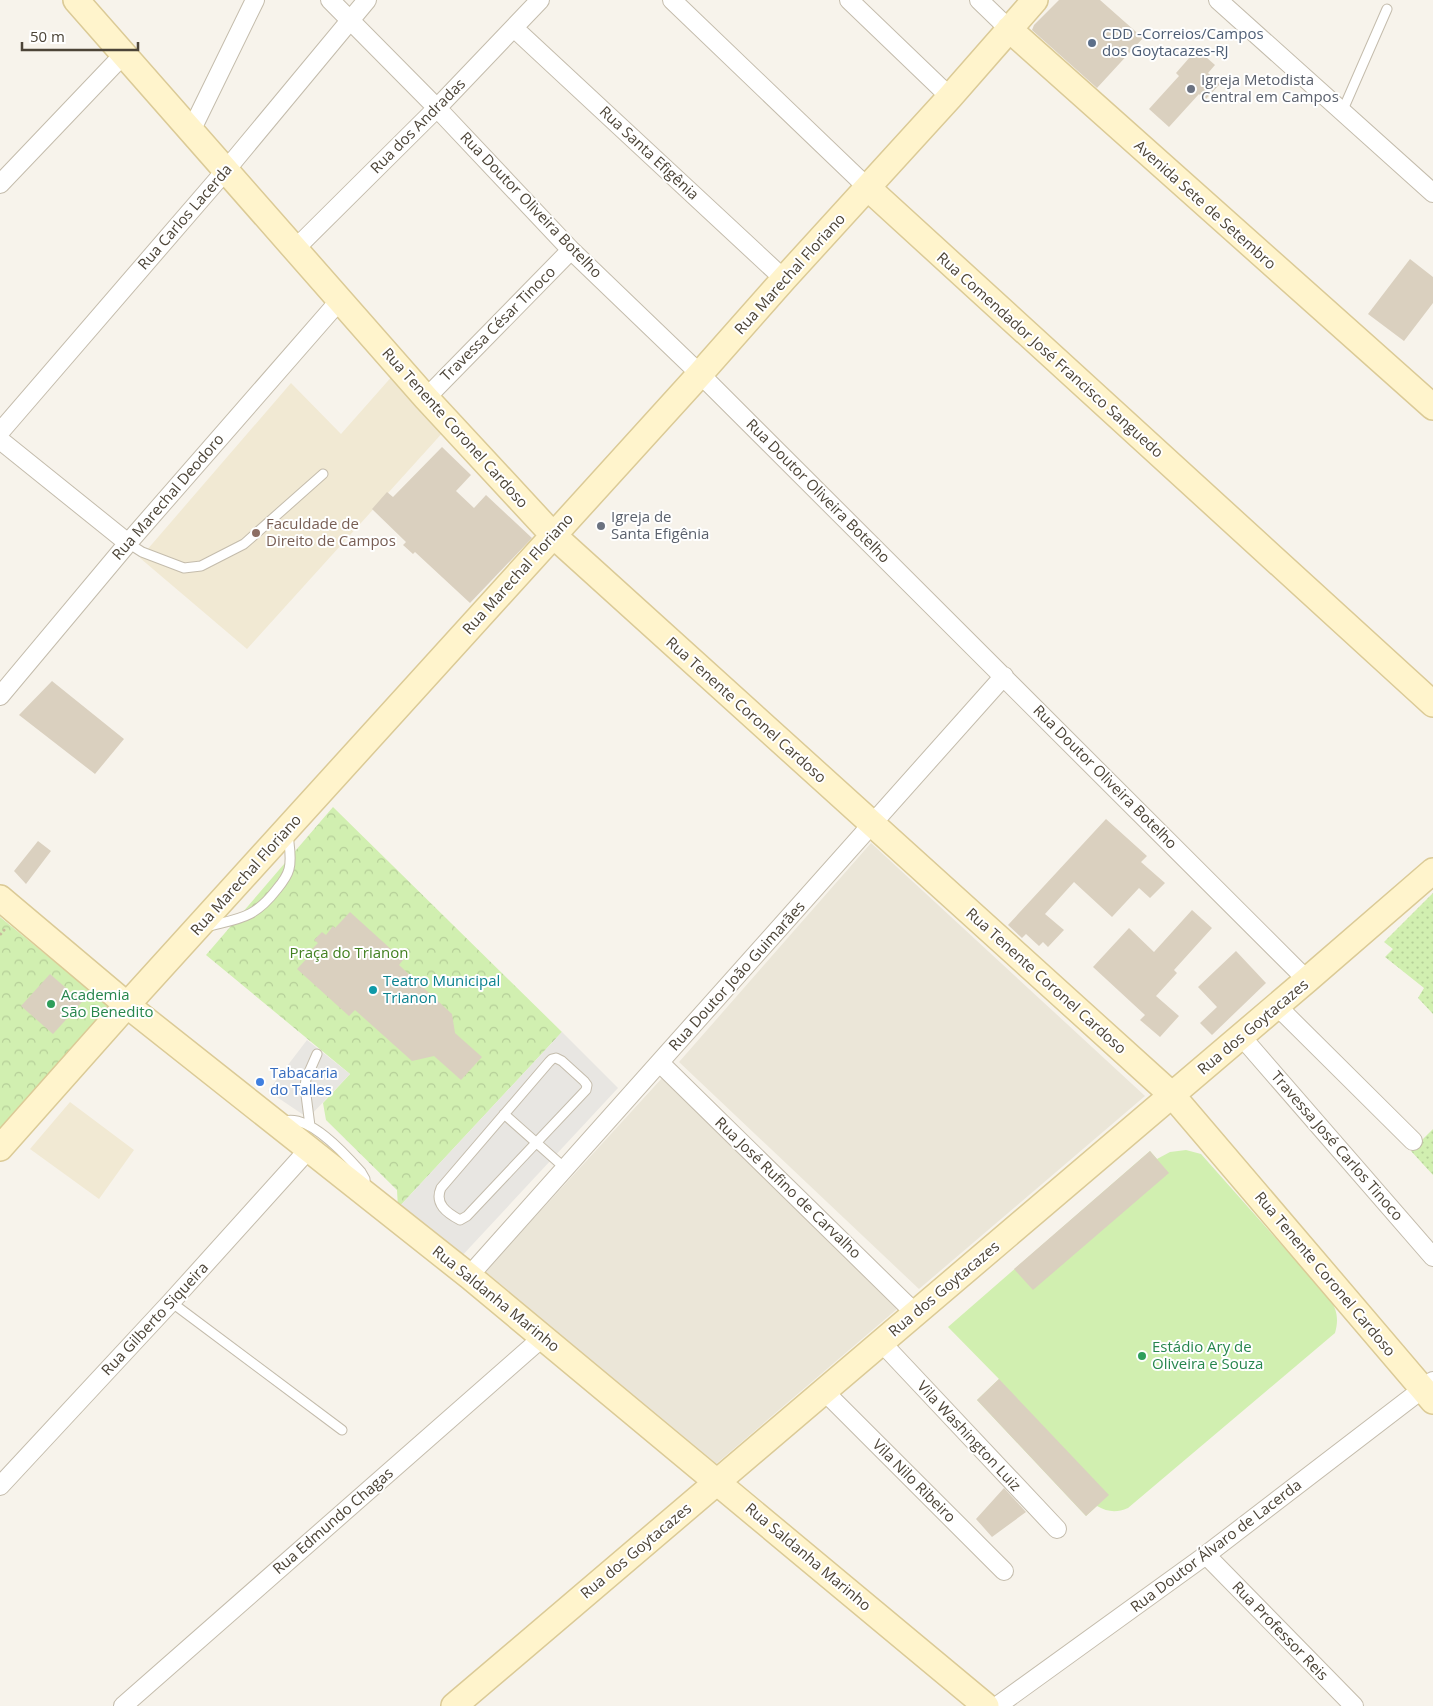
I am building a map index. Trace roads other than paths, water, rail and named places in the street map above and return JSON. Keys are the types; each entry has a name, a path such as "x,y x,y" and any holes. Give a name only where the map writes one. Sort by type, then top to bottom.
{"main road":[{"name":"Rua Tenente Coronel Cardoso","path":"76,0 294,250 426,398 553,536 1172,1095 1430,1391"},
{"name":"Rua Marechal Floriano","path":"0,1148 127,1005 868,188 1035,0"},
{"name":"Avenida Sete de Setembro","path":"1009,29 1433,407"},
{"name":"Rua Comendador José Francisco Sanguedo","path":"868,188 1433,704"},
{"name":"Rua dos Goytacazes","path":"459,1705 717,1482 1433,871"},
{"name":"Rua Saldanha Marinho","path":"0,898 127,1005 277,1125 310,1138 364,1193 543,1337 986,1706"}],"street":[{"path":"191,131 255,0"},
{"name":"Rua Doutor Oliveira Botelho","path":"330,0 437,108 571,250 700,374 1307,980"},
{"name":"Rua Carlos Lacerda","path":"0,432 226,170 368,0"},
{"name":"Rua dos Andradas","path":"294,250 437,108 540,0"},
{"name":"Rua Comendador José Francisco Sanguedo","path":"672,0 868,188"},
{"path":"849,0 950,97"},
{"name":"Avenida Sete de Setembro","path":"980,0 1009,29"},
{"path":"1218,0 1433,194"},
{"name":"Rua Santa Efigênia","path":"514,28 784,279"},
{"path":"0,184 124,54"},
{"name":"Travessa César Tinoco","path":"426,398 571,250"},
{"name":"Rua Marechal Deodoro","path":"0,696 128,543 340,300"},
{"path":"0,440 128,543"},
{"name":"Rua Doutor João Guimarães","path":"469,1276 1004,676"},
{"path":"1277,1006 1413,1141"},
{"name":"Travessa José Carlos Tinoco","path":"1241,1036 1433,1256"},
{"name":"Rua José Rufino de Carvalho","path":"660,1063 915,1313"},
{"name":"Rua Gilberto Siqueira","path":"0,1486 171,1302 310,1138"},
{"name":"Rua Edmundo Chagas","path":"123,1706 543,1337"},
{"name":"Vila Washington Luiz","path":"881,1342 1057,1529"},
{"name":"Vila Nilo Ribeiro","path":"824,1391 1004,1571"},
{"name":"Rua Doutor Álvaro de Lacerda","path":"997,1706 1430,1391"},
{"name":"Rua Professor Reis","path":"1206,1555 1354,1706"}],"lane":[{"path":"1342,112 1387,9"},
{"path":"128,543 142,552 184,568 200,566 244,544 323,474"},
{"path":"196,930 243,917 255,912 266,904 285,879 289,870 288,828"},
{"path":"310,1138 305,1088 306,1079 317,1054"},
{"path":"552,1059 562,1060 587,1085 586,1090 460,1220 442,1206 438,1201 438,1194 441,1188 504,1114 552,1059"},
{"path":"504,1114 566,1168"},
{"path":"171,1302 342,1430"}],"place":[{"name":"CDD -Correios/Campos dos Goytacazes-RJ","path":"1092,43"},
{"name":"Igreja Metodista Central em Campos","path":"1191,89"},
{"name":"Igreja de Santa Efigênia","path":"601,526"},
{"name":"Faculdade de Direito de Campos","path":"256,533"},
{"name":"Teatro Municipal Trianon","path":"373,990"},
{"name":"Academia São Benedito","path":"51,1004"},
{"name":"Tabacaria do Talles","path":"260,1082"},
{"name":"Estádio Ary de Oliveira e Souza","path":"1142,1356"}],"park label":[{"name":"Praça do Trianon","path":"349,953"}]}
